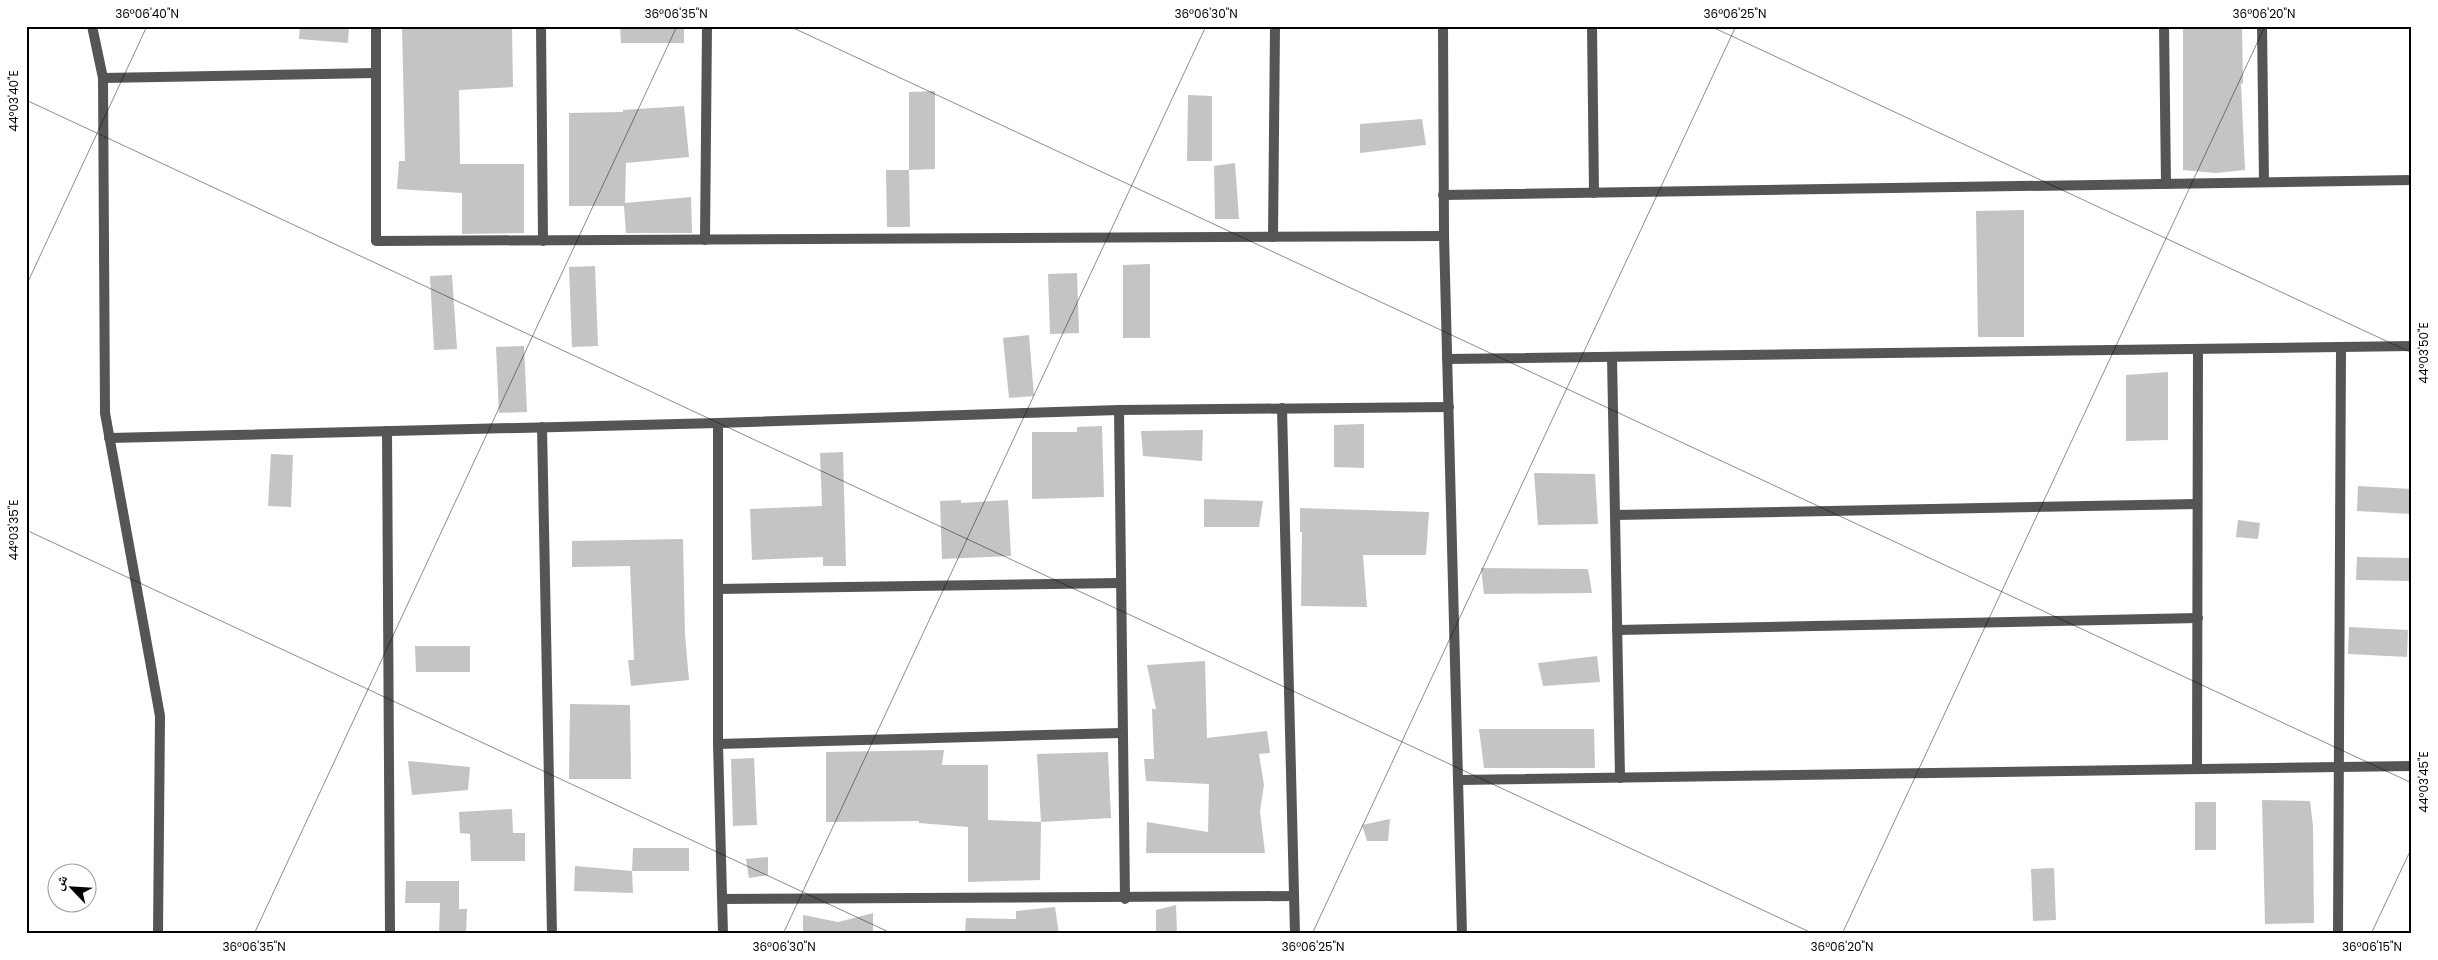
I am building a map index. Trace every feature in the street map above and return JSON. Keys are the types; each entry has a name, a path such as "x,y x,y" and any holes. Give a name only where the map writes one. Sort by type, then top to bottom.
{"street":[{"path":"92,26 103,78 105,413 160,716 158,934"},
{"path":"376,26 376,242 1444,236"},
{"path":"540,26 543,241"},
{"path":"705,240 707,26"},
{"path":"1273,237 1275,26"},
{"path":"1443,26 1443,195 1462,934"},
{"path":"1592,26 1594,193"},
{"path":"2164,26 2166,184"},
{"path":"2262,26 2264,182"},
{"path":"103,78 376,73"},
{"path":"1443,195 2412,180"},
{"path":"1447,359 2412,346"},
{"path":"2333,934 2338,934 2341,347"},
{"path":"2197,769 2198,349"},
{"path":"1612,357 1620,778"},
{"path":"109,438 718,423 1119,410 1448,407"},
{"path":"1282,408 1295,934"},
{"path":"1119,410 1121,733 1125,899"},
{"path":"718,423 718,744 723,934"},
{"path":"542,427 552,934"},
{"path":"387,431 390,934"},
{"path":"1615,515 2197,504"},
{"path":"718,589 1120,583"},
{"path":"1618,630 2198,618"},
{"path":"718,744 1121,733"},
{"path":"1458,780 2412,766"},
{"path":"722,899 1125,899 1294,896"}],"building":[{"path":"300,26 349,26 348,43 299,39"},
{"path":"402,26 512,26 513,87 459,90 460,164 524,164 524,233 462,234 462,193 397,189 399,161 405,161"},
{"path":"620,26 684,26 684,43 621,43"},
{"path":"2183,26 2242,26 2243,84 2241,83 2245,170 2216,173 2183,170"},
{"path":"935,91 935,169 909,170 909,92"},
{"path":"1188,95 1212,96 1212,161 1187,161"},
{"path":"684,106 689,157 626,163 625,203 691,197 692,233 626,233 624,206 569,206 569,113 623,112 623,110"},
{"path":"1422,119 1426,145 1360,153 1360,124"},
{"path":"1235,163 1239,219 1215,219 1214,166"},
{"path":"886,170 909,170 910,227 887,227"},
{"path":"2024,210 2024,337 1978,337 1976,211"},
{"path":"1150,264 1150,338 1123,338 1123,265"},
{"path":"595,266 598,346 572,347 569,267"},
{"path":"1077,273 1079,333 1050,334 1048,274"},
{"path":"452,275 457,349 434,350 430,276"},
{"path":"1029,335 1034,396 1009,398 1003,338"},
{"path":"524,346 527,412 499,413 496,347"},
{"path":"2168,372 2168,440 2126,441 2126,375"},
{"path":"1364,424 1364,468 1334,467 1334,425"},
{"path":"1102,426 1104,497 1032,499 1032,432 1077,432 1077,427"},
{"path":"1203,430 1202,461 1143,456 1141,431"},
{"path":"843,452 846,566 823,566 823,557 752,560 750,509 822,506 820,453"},
{"path":"271,454 293,455 291,507 268,506"},
{"path":"1534,473 1595,474 1598,524 1538,525"},
{"path":"2358,486 2412,489 2411,514 2357,511"},
{"path":"1204,499 1263,501 1259,527 1204,527"},
{"path":"961,500 961,503 1008,500 1011,556 942,559 940,501"},
{"path":"1300,508 1429,512 1426,555 1363,555 1367,607 1301,606 1302,532 1300,532"},
{"path":"2238,520 2260,523 2258,539 2236,537"},
{"path":"683,539 685,635 689,680 631,686 628,660 634,660 630,566 572,567 572,541"},
{"path":"2357,557 2410,558 2409,581 2356,580"},
{"path":"1481,568 1588,569 1592,593 1484,594"},
{"path":"2349,627 2408,630 2407,657 2348,654"},
{"path":"415,646 470,646 470,672 416,672"},
{"path":"1597,656 1600,682 1543,686 1538,663"},
{"path":"1205,661 1207,738 1267,731 1270,753 1259,754 1264,785 1260,811 1265,853 1146,853 1147,822 1208,832 1209,784 1146,781 1144,759 1154,759 1152,709 1156,709 1147,665"},
{"path":"570,704 630,705 631,779 569,779"},
{"path":"1479,729 1594,729 1595,768 1484,768"},
{"path":"944,750 942,765 988,765 988,820 1041,822 1040,880 968,882 968,827 919,823 919,821 826,822 826,752"},
{"path":"1108,752 1111,818 1041,822 1037,754"},
{"path":"754,758 757,825 733,826 731,759"},
{"path":"408,761 470,767 468,790 412,795"},
{"path":"2262,800 2310,801 2313,826 2314,923 2265,924"},
{"path":"2195,802 2216,802 2216,850 2195,850"},
{"path":"512,809 513,833 525,833 525,861 471,861 470,834 460,833 459,812"},
{"path":"1390,819 1388,841 1367,841 1362,825"},
{"path":"633,848 689,848 689,871 632,871"},
{"path":"768,857 768,875 749,878 746,859"},
{"path":"575,866 632,871 633,893 574,891"},
{"path":"2054,868 2056,920 2033,921 2031,869"},
{"path":"406,881 459,881 459,909 467,909 466,934 439,934 440,903 405,903"},
{"path":"1176,905 1177,934 1156,934 1156,910"},
{"path":"1055,907 1059,934 965,934 966,918 1016,919 1016,911"},
{"path":"873,913 873,934 803,934 803,915 838,922"}]}
